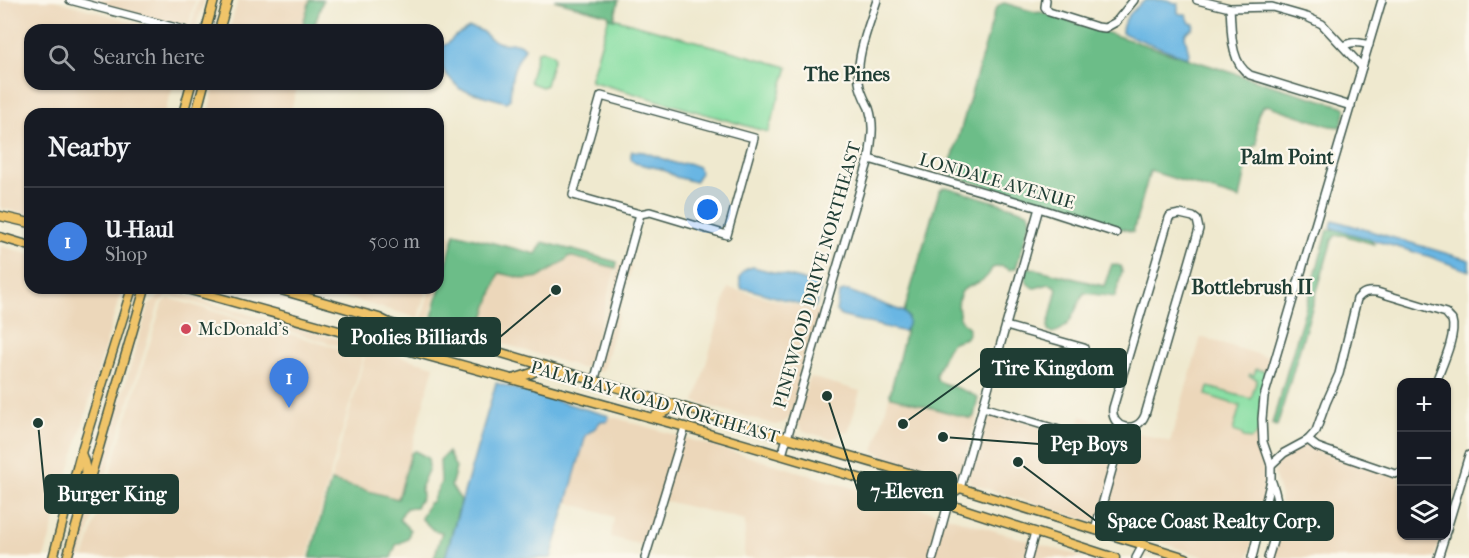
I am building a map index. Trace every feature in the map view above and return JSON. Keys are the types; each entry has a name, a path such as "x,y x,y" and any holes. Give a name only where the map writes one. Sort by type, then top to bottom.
{"main road":[{"path":"208,24 214,0"},
{"path":"221,24 228,0"},
{"path":"185,108 189,90"},
{"path":"198,108 202,90"},
{"path":"0,216 24,222"},
{"path":"0,237 24,244"},
{"path":"52,558 81,453 130,294"},
{"path":"67,558 143,294"},
{"name":"PALM BAY ROAD NORTHEAST","path":"205,294 782,455 948,504 1115,558"},
{"name":"PALM BAY ROAD NORTHEAST","path":"295,294 960,488 1186,558"},
{"path":"362,337 371,329 389,323"},
{"path":"512,379 532,373 543,366"},
{"path":"653,418 677,406"},
{"path":"79,516 79,499 85,475 85,463 81,453"},
{"path":"933,500 960,488"},
{"path":"948,504 958,495 970,491"}],"street":[{"path":"70,0 161,24"},
{"name":"PINEWOOD DRIVE NORTHEAST","path":"782,455 869,159 873,129 869,110 859,85 858,69 877,0"},
{"path":"1046,0 1049,12 1101,28 1113,25 1134,0"},
{"path":"1197,0 1230,8 1272,7 1295,12 1322,24 1362,67"},
{"path":"1252,558 1271,480 1271,465 1263,442 1264,397 1382,0"},
{"path":"1230,8 1235,57 1243,71 1351,106"},
{"path":"1343,46 1351,42 1369,45"},
{"path":"601,96 754,138 727,235 650,212 640,214 573,195 601,96"},
{"name":"LONDALE AVENUE","path":"869,159 1039,208 1116,233"},
{"path":"960,488 1039,208"},
{"path":"594,382 640,214"},
{"path":"1180,214 1193,217 1197,220 1199,230 1145,415 1142,423 1137,426 1124,427 1113,416 1113,408 1168,218 1180,214"},
{"path":"1271,465 1284,453 1308,440 1316,431 1338,374 1357,299 1361,293 1369,291 1387,295 1446,313 1452,320 1451,341 1437,378"},
{"path":"1006,326 1083,348"},
{"path":"983,407 1059,430"},
{"path":"645,558 685,427"},
{"path":"1095,530 1124,427"},
{"path":"1308,440 1317,447 1397,473"},
{"path":"1451,517 1469,455"},
{"path":"1268,558 1277,528 1279,509 1271,480"},
{"path":"933,558 948,504"},
{"path":"1028,558 1035,532"},
{"path":"1438,558 1444,540"},
{"path":"1137,558 1143,545"}],"shaded area":[{"path":"0,0 54,0 139,24 24,24 24,90 172,90 166,108 24,108 24,214 0,208"},
{"path":"83,0 195,0 189,24 173,24"},
{"path":"198,0 205,0 197,24 192,24"},
{"path":"238,0 310,0 303,24 231,24"},
{"path":"214,90 296,90 292,108 210,108"},
{"path":"444,235 452,235 444,264"},
{"path":"0,246 24,252 24,294 120,294 44,558 0,558"},
{"path":"569,256 616,268 589,364 580,368 478,336 499,273 526,279 566,260"},
{"path":"623,264 632,266 602,372 588,368 592,364 619,266"},
{"path":"728,288 823,312 790,417 785,422 776,425 695,402"},
{"path":"162,294 177,294 434,366 398,499 331,481 365,354 169,295 159,303 81,558 73,558 149,305"},
{"path":"337,294 425,294 418,318"},
{"path":"428,294 435,294 428,323 419,321 422,318"},
{"path":"169,298 363,356 307,558 84,558 162,304"},
{"path":"1201,337 1274,359 1258,417 1258,433 1267,459 1268,487 1248,558 1208,558 1157,541 1152,536 1118,530 970,482 969,471 984,415 990,411 1052,430 1057,434 1065,431 1065,425 1078,427 1081,416 1170,442"},
{"path":"810,377 860,391 848,433 841,431 839,436 831,439 802,430 797,421"},
{"path":"890,394 892,397 971,419 974,416 976,418 961,473 952,478 890,459 874,451"},
{"path":"609,416 1086,558 744,558 745,520 661,500 646,546 611,537 614,517 567,502 586,435 601,421 607,421"},
{"path":"1306,444 1319,452 1397,477 1397,540 1440,540 1434,558 1272,558 1280,525 1281,509 1280,493 1274,474 1275,466 1282,456"}],"green space":[{"path":"310,0 323,0 315,24 303,24"},
{"path":"554,0 619,0 614,19 609,15"},
{"path":"1004,3 1045,13 1342,106 1346,110 1341,127 1330,126 1267,105 1263,107 1258,116 1256,128 1257,144 1250,149 1240,199 1150,171 1133,232 953,176 950,174 950,163 995,11 999,5"},
{"path":"609,17 788,67 768,132 590,81"},
{"path":"541,50 554,57 546,85 542,87 531,83 530,80 537,52"},
{"path":"946,187 1025,211 1029,213 1031,220 1016,268 1010,270 1002,266 992,268 988,275 961,293 958,304 959,314 960,319 969,328 967,337 950,345 936,375 938,381 978,398 974,416 971,419 891,397 890,394 908,322 908,317 904,312 939,192"},
{"path":"1335,229 1370,239 1374,244 1343,235 1336,235 1332,240 1277,426 1272,424 1328,230"},
{"path":"455,233 536,254 543,242 617,262 616,268 569,256 540,277 526,279 499,273 480,330 432,317 438,294 444,294 444,273"},
{"path":"1112,264 1121,266 1122,272 1115,297 1084,293 1069,323 1059,331 1052,333 1048,330 1057,289 1049,284 1035,288 1029,285 1025,277 1027,267 1104,286"},
{"path":"1256,369 1264,371 1269,377 1261,404 1259,431 1251,439 1243,438 1242,434 1233,431 1240,406 1206,395 1208,387 1251,399 1257,379 1249,376 1254,375"},
{"path":"415,451 428,458 429,468 421,486 422,497 416,507 406,508 399,519 410,530 408,539 396,545 391,558 310,558 331,481 398,499 411,453"},
{"path":"448,452 456,468 451,486 461,500 445,558 434,558 442,532 433,530 421,518 429,503 432,502 441,482 440,460"}],"water":[{"path":"1146,0 1167,0 1178,4 1178,13 1186,14 1190,23 1194,24 1185,36 1188,58 1122,33 1124,23"},
{"path":"469,28 474,28 497,42 515,43 525,48 515,66 510,99 506,102 460,89 445,73 444,46"},
{"path":"632,151 644,152 677,164 688,163 699,167 700,174 695,182 676,177 662,169 635,163 631,159"},
{"path":"1333,220 1469,260 1469,271 1428,256 1335,229 1331,227"},
{"path":"753,267 819,285 820,293 815,307 742,289 741,275"},
{"path":"844,291 904,312 908,322 906,329 901,331 841,316 836,311 839,295"},
{"path":"496,383 609,416 607,422 601,421 586,435 551,558 445,558"}],"place":[{"name":"Poolies Billiards","path":"556,290"},
{"name":"McDonald's","path":"186,329"},
{"name":"7-Eleven","path":"827,396"},
{"name":"U-Haul","path":"289,408"},
{"name":"Burger King","path":"38,423"},
{"name":"Tire Kingdom","path":"903,424"},
{"name":"Pep Boys","path":"943,437"},
{"name":"Space Coast Realty Corp.","path":"1018,462"}],"district":[{"name":"The Pines","path":"847,74"},
{"name":"Palm Point","path":"1287,157"},
{"name":"Bottlebrush II","path":"1252,287"}]}
